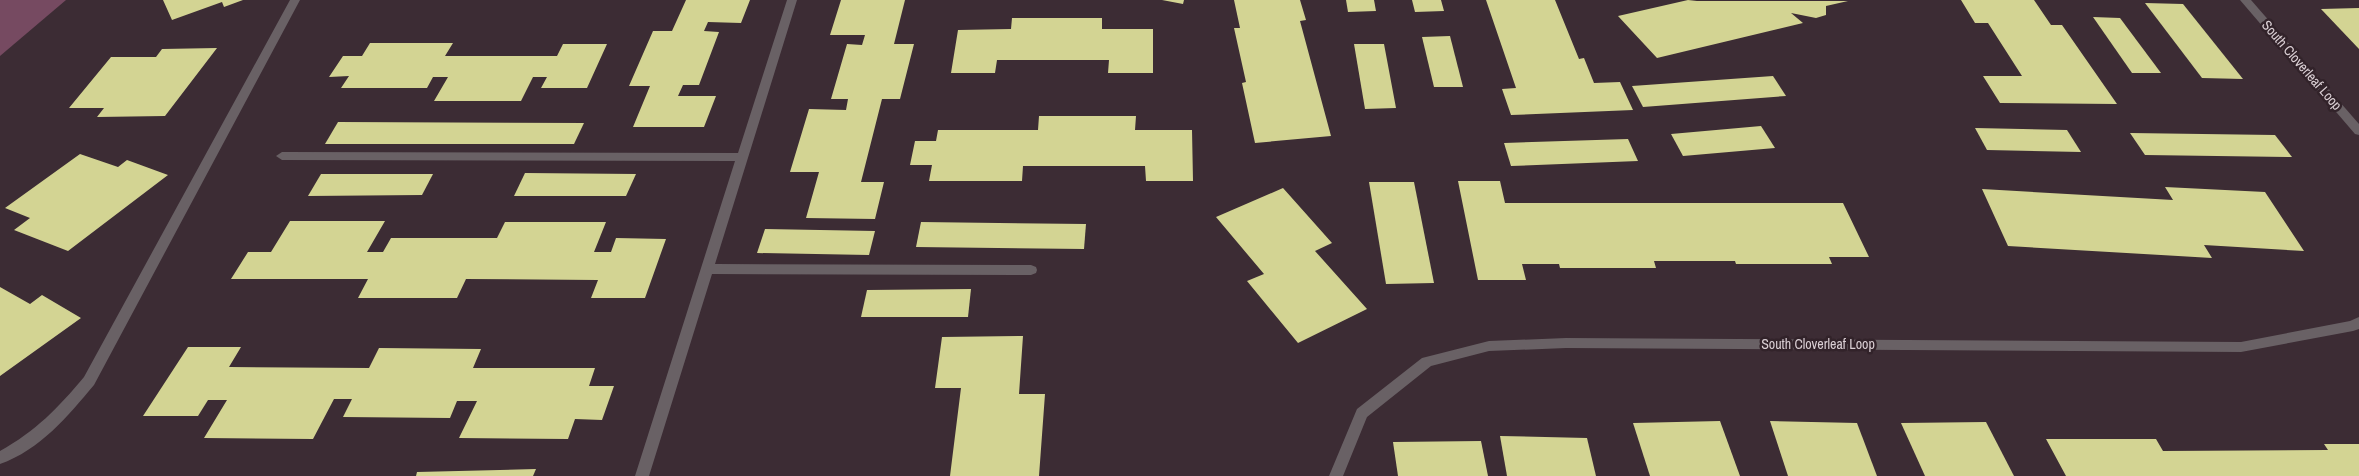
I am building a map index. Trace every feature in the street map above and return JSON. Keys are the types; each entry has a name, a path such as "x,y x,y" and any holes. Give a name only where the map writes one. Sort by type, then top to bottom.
{"street":[{"path":"0,458 30,441 61,414 88,381 295,0"},
{"path":"642,476 792,0"},
{"name":"South Cloverleaf Loop","path":"2245,0 2359,131"},
{"path":"282,156 743,157"},
{"path":"708,269 1032,270"},
{"name":"South Cloverleaf Loop","path":"1336,476 1362,413 1427,362 1489,346 1576,343 2241,347 2353,326 2359,322"}],"shaded area":[{"path":"0,0 66,0 0,56"}],"building":[{"path":"163,0 243,0 224,7 222,2 172,20"},
{"path":"686,0 750,0 741,23 708,22 704,31 719,32 699,85 683,85 678,96 716,96 704,127 633,127 650,86 629,86 653,31 672,31"},
{"path":"841,0 905,0 894,44 914,44 900,99 882,99 861,182 884,182 875,219 806,218 819,172 790,172 809,109 846,110 848,99 831,99 847,44 862,45 865,35 830,35"},
{"path":"1162,0 1184,0 1183,4"},
{"path":"1234,0 1300,0 1306,20 1300,21 1331,136 1255,143 1242,83 1246,82 1234,28 1240,28"},
{"path":"1346,0 1374,0 1376,11 1348,12"},
{"path":"1412,0 1441,0 1444,11 1415,12"},
{"path":"1486,0 1555,0 1579,59 1584,58 1594,83 1620,82 1633,110 1511,115 1502,89 1516,88"},
{"path":"1688,0 1848,1 1826,6 1826,15 1816,18 1791,13 1803,23 1657,58 1618,16"},
{"path":"1961,0 2034,0 2051,25 2062,25 2117,104 2000,103 1983,76 2022,76 1988,23 1975,23"},
{"path":"2145,3 2183,4 2243,79 2202,78"},
{"path":"2359,8 2359,49 2321,9"},
{"path":"2093,17 2120,18 2161,73 2132,73"},
{"path":"1012,18 1102,18 1102,29 1153,29 1153,73 1108,73 1109,60 997,60 995,73 951,73 958,30 1011,29"},
{"path":"1450,36 1463,87 1434,87 1422,37"},
{"path":"370,43 453,43 445,56 557,56 563,44 607,44 587,88 541,88 547,77 533,77 521,101 434,101 448,77 433,77 427,88 341,88 349,76 329,77 343,56 362,56"},
{"path":"1354,44 1384,44 1396,108 1365,109"},
{"path":"217,48 165,116 97,117 104,108 69,108 111,57 156,57 162,49"},
{"path":"1773,76 1786,96 1643,107 1632,86"},
{"path":"1039,116 1136,116 1135,130 1192,130 1193,181 1146,181 1145,166 1023,166 1022,181 929,181 932,165 910,165 915,141 936,141 938,130 1038,130"},
{"path":"338,122 584,123 574,144 325,144"},
{"path":"1761,126 1775,148 1683,156 1671,134"},
{"path":"1975,128 2067,130 2081,152 1987,150"},
{"path":"2130,133 2275,135 2292,157 2145,155"},
{"path":"1628,139 1638,161 1511,166 1504,143"},
{"path":"80,154 118,167 127,160 168,175 68,251 14,230 30,218 5,208"},
{"path":"525,173 636,174 626,196 514,196"},
{"path":"321,174 433,174 422,195 308,196"},
{"path":"1458,181 1500,181 1505,203 1843,203 1869,257 1829,257 1832,264 1736,264 1735,261 1654,261 1656,268 1560,268 1559,264 1522,264 1526,280 1478,280"},
{"path":"1369,182 1414,182 1434,283 1386,284"},
{"path":"2165,187 2265,192 2304,251 2204,245 2212,258 2008,246 1982,189 2173,200"},
{"path":"1283,188 1332,243 1315,251 1367,309 1298,343 1247,281 1264,274 1216,217"},
{"path":"290,221 385,221 367,252 383,252 391,238 497,238 505,222 606,222 594,252 611,252 616,238 666,239 645,298 591,298 598,280 466,279 457,298 358,298 368,279 231,279 248,252 271,252"},
{"path":"921,222 1086,224 1084,249 916,247"},
{"path":"765,229 875,231 869,255 757,253"},
{"path":"0,287 30,304 42,295 81,318 0,376"},
{"path":"971,289 968,317 861,317 867,290"},
{"path":"1023,336 1019,394 1045,394 1039,476 950,476 961,388 935,388 942,337"},
{"path":"188,347 241,347 229,367 369,368 379,348 481,349 473,368 595,368 589,386 614,386 602,420 575,419 568,439 459,438 477,401 457,401 450,418 343,417 352,399 334,399 313,439 204,438 227,400 208,400 198,416 143,416"},
{"path":"1720,421 1740,476 1650,476 1633,423"},
{"path":"1770,421 1857,423 1877,476 1788,476"},
{"path":"1986,422 2014,476 1925,476 1901,423"},
{"path":"1500,436 1587,438 1596,476 1507,476"},
{"path":"2046,439 2156,439 2163,451 2328,450 2324,444 2359,444 2359,476 2066,476"},
{"path":"1481,441 1488,476 1398,476 1393,442"},
{"path":"536,469 533,476 416,476 417,472"}]}
